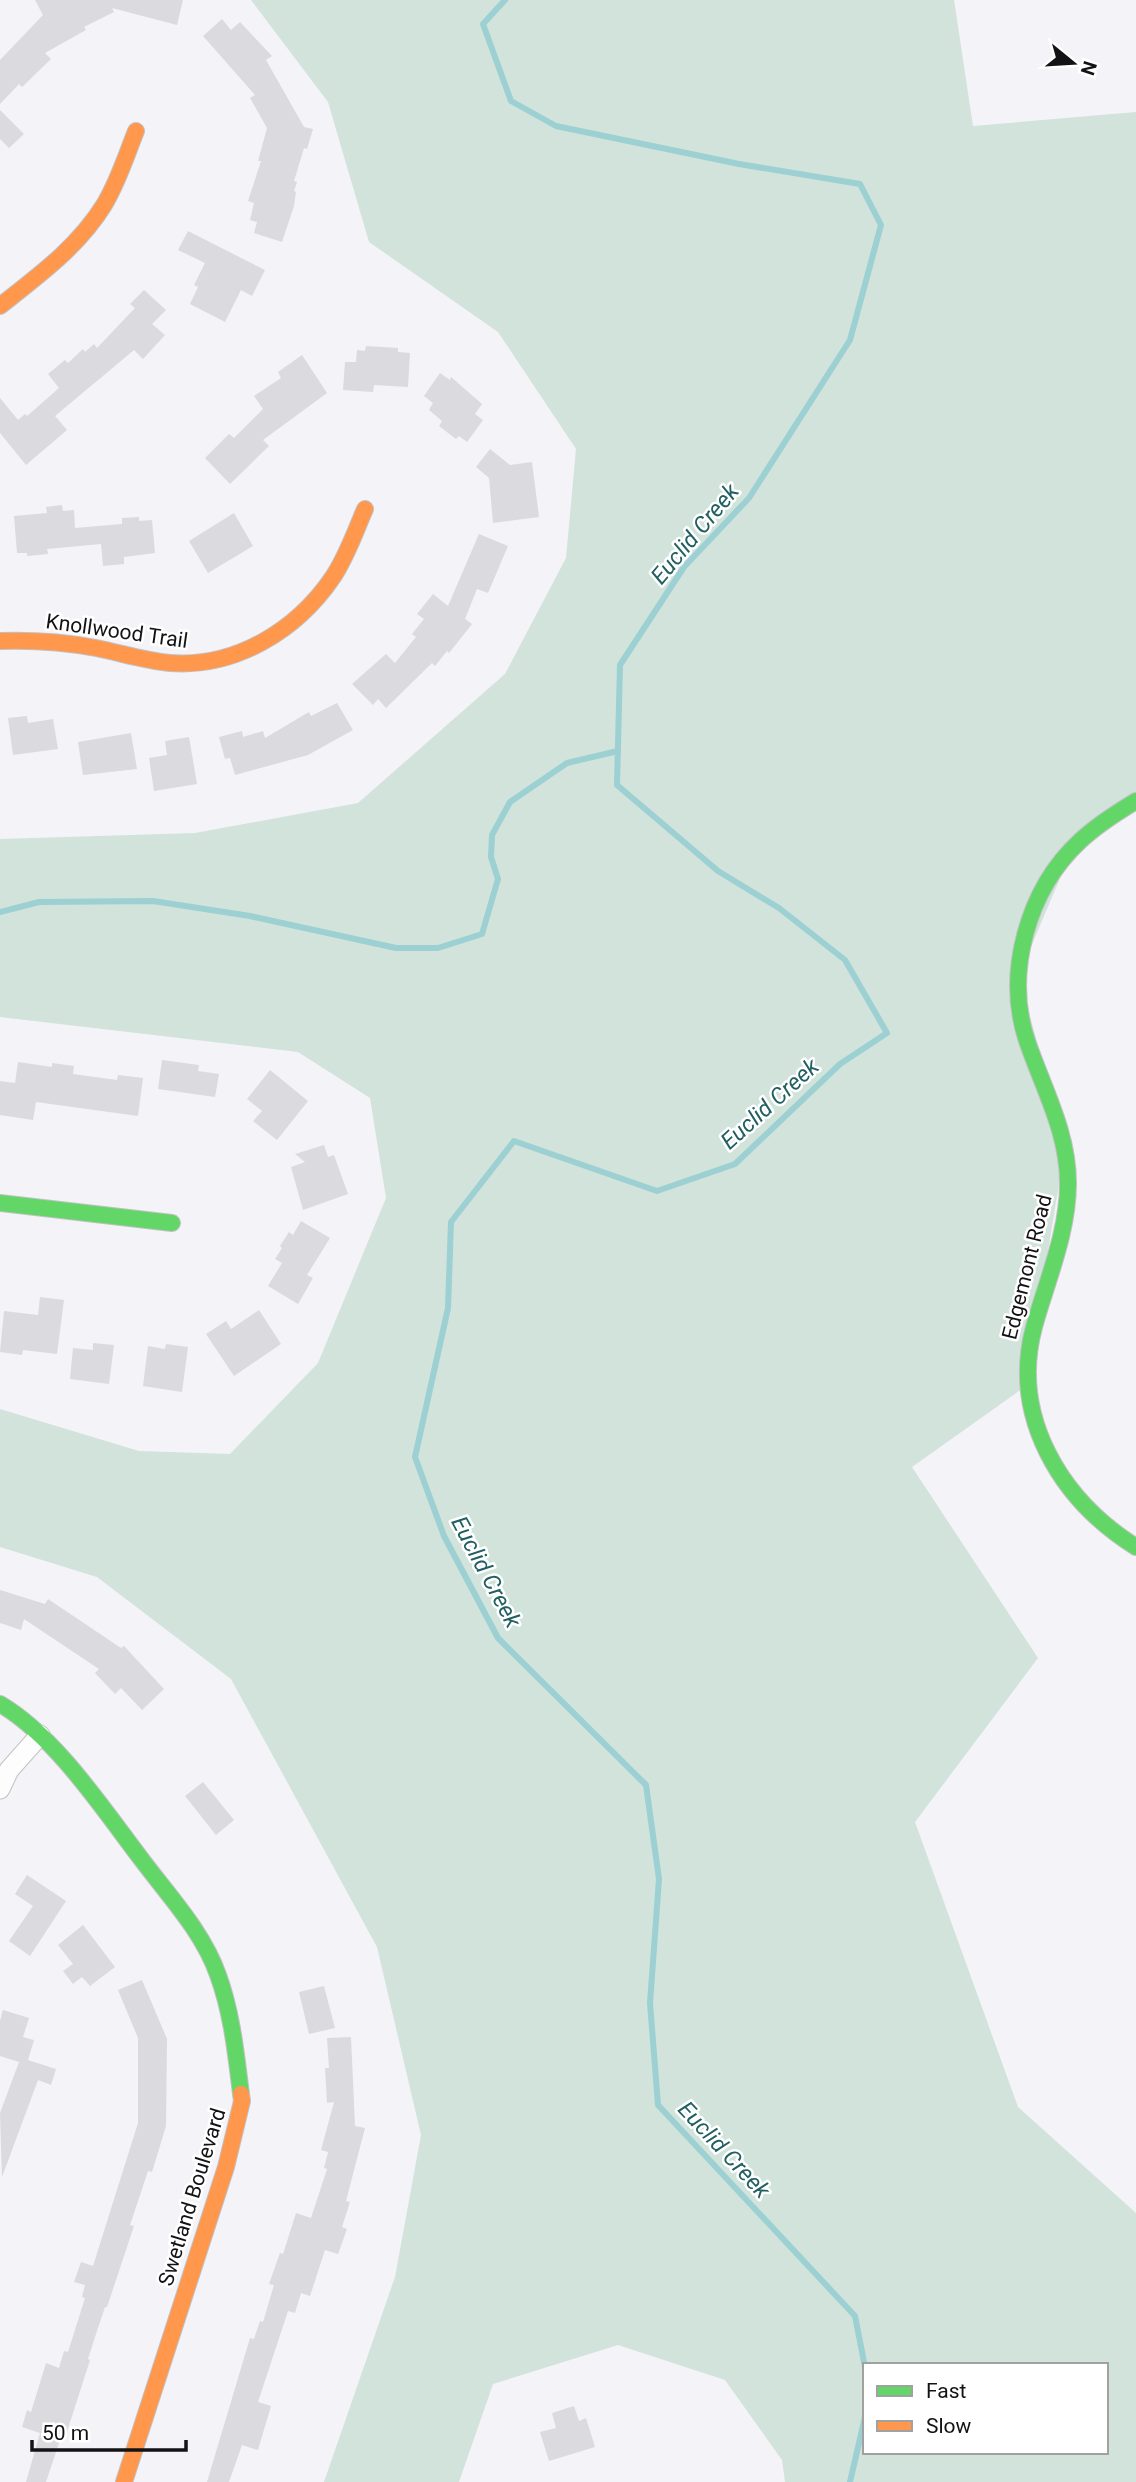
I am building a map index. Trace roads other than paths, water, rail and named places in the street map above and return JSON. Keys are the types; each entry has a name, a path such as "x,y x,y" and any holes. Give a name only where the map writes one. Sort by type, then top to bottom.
{"street":[{"path":"0,306 55,261 87,228 113,189 136,131"},
{"name":"Knollwood Trail","path":"0,641 28,640 75,645 173,663 203,662 235,654 277,635 312,606 335,575 365,509"},
{"name":"Edgemont Road","path":"1136,801 1097,824 1075,843 1054,869 1030,917 1019,975 1026,1035 1058,1117 1065,1147 1068,1185 1064,1219 1028,1353 1026,1386 1032,1422 1046,1454 1086,1508 1114,1534 1136,1547"},
{"path":"0,1203 172,1223"},
{"name":"Swetland Boulevard","path":"0,1704 19,1715 73,1770 193,1927 218,1973 232,2023 242,2101 226,2167 124,2482"},
{"path":"0,1789 9,1770 40,1735"}],"waterway":[{"name":"Euclid Creek","path":"505,0 483,24 511,101 556,126 739,164 860,184 881,225 850,340 749,498 684,567 620,665 617,785 718,871 779,908 845,960 887,1033 840,1064 735,1164 657,1191 514,1141 451,1222 448,1308 415,1457 444,1536 498,1638 646,1785 659,1879 650,2003 658,2105 855,2316 864,2363"},
{"path":"0,912 39,902 153,901 250,916 396,948 438,948 482,934 498,879 491,857 492,835 510,802 567,763 618,751"},
{"name":"Euclid Creek","path":"850,2482 863,2426"}]}
